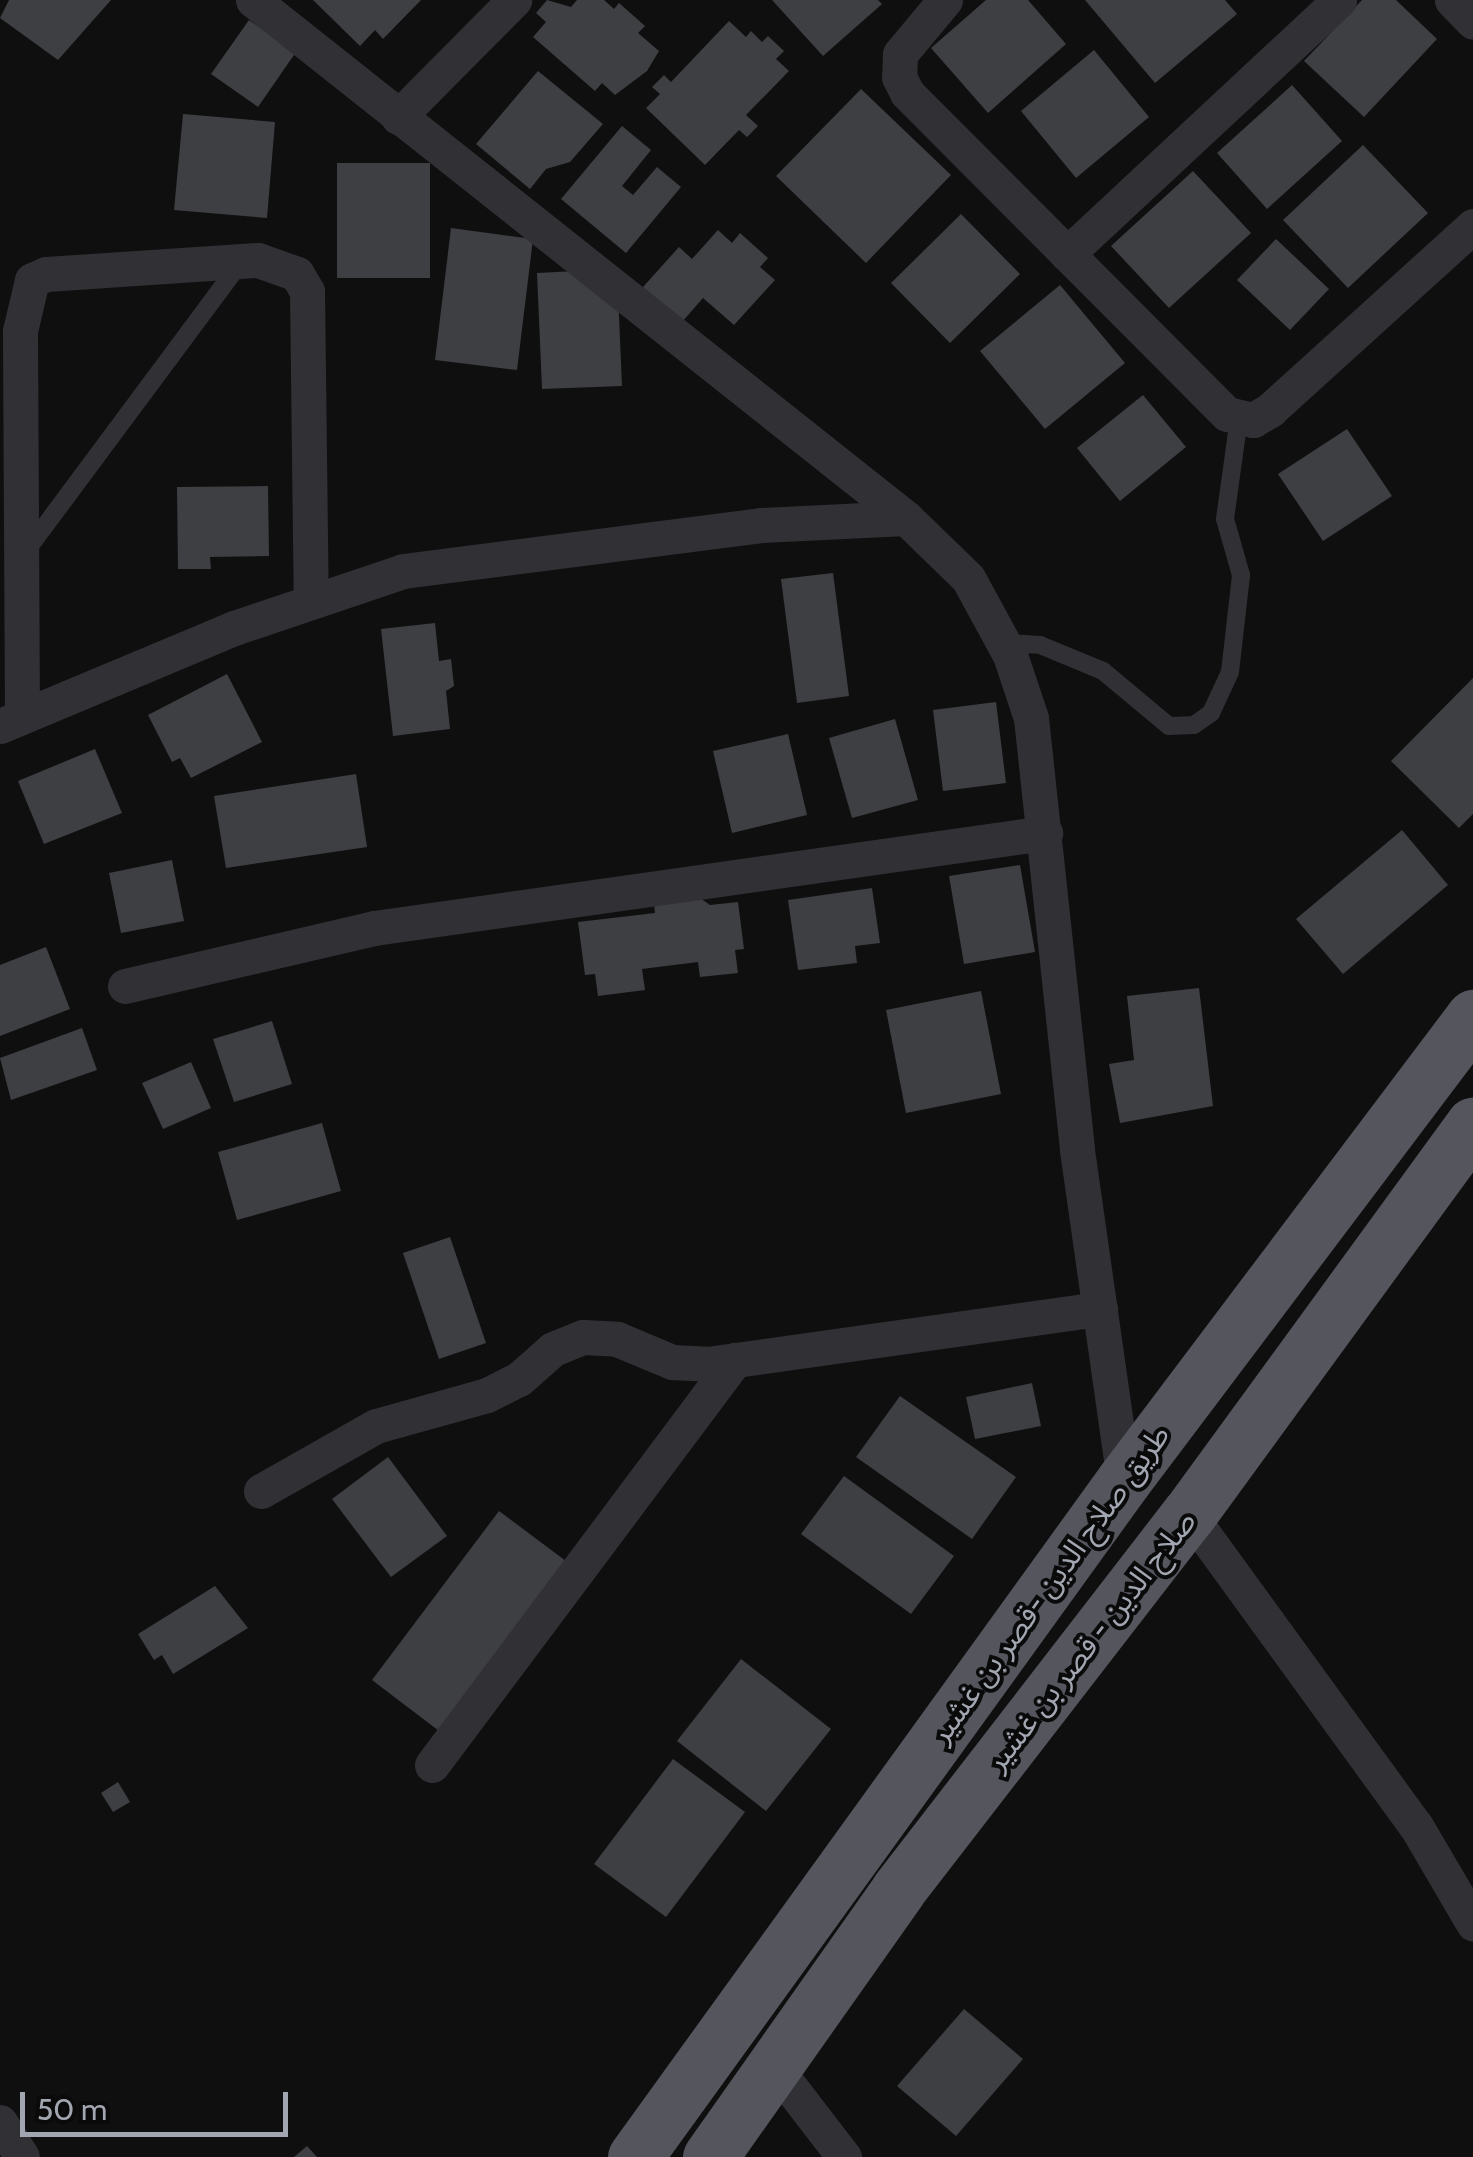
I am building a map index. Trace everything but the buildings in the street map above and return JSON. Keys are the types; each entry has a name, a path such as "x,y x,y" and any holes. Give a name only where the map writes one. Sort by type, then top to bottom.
{"highway":[{"name":"طريق صلاح الدين -قصر بن غشير","path":"635,2157 1124,1480 1473,1017"},
{"name":"صلاح الدين - قصر بن غشير","path":"710,2157 898,1890 1189,1514 1473,1125"},
{"path":"1026,1615 1080,1657"}],"street":[{"path":"253,0 906,518 968,578 1004,643 1030,718 1124,1480"},
{"path":"398,117 514,0"},
{"path":"945,0 900,54 899,76 927,116 1239,418 1253,420 1270,410 1473,226"},
{"path":"1067,254 1339,0"},
{"path":"1452,0 1473,22"},
{"path":"312,598 307,291 298,274 279,263 242,262 46,274 32,280 20,331 22,558 11,721 312,598 403,571 761,525 906,518"},
{"path":"125,986 374,928 1045,833"},
{"path":"261,1491 376,1426 503,1387 553,1349 583,1338 616,1339 672,1362 735,1360 1100,1309"},
{"path":"432,1765 735,1360"},
{"path":"1189,1514 1416,1826 1473,1923"},
{"path":"774,2066 844,2157"},
{"path":"0,2122 22,2157"}],"lane":[{"path":"22,558 242,262"},
{"path":"1004,643 1040,645 1103,671 1169,726 1194,725 1211,713 1230,672 1241,576 1225,519 1239,418"}]}
